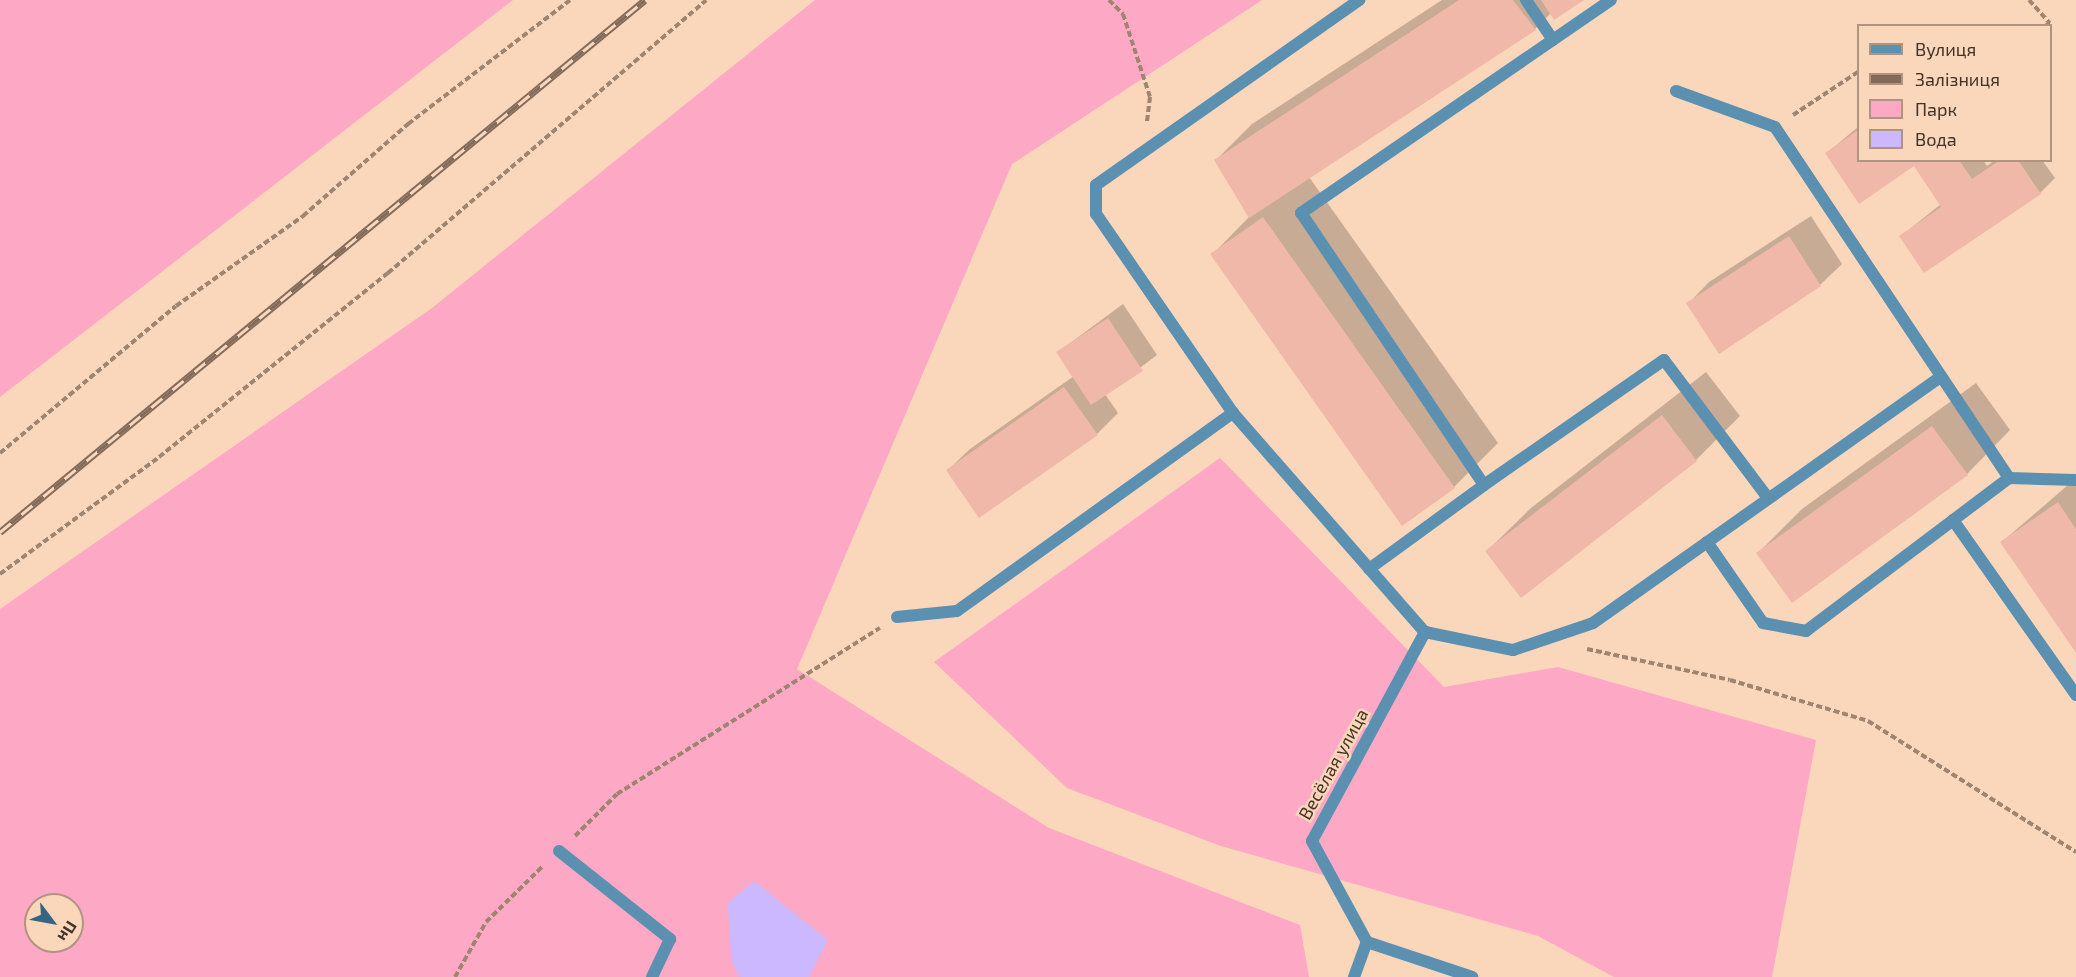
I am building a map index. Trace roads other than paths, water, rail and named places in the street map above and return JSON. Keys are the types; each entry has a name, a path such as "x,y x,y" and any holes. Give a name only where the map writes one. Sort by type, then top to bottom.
{"street":[{"path":"1359,0 1096,184 1096,213 1233,413 1425,632 1513,650 1593,623 1940,377"},
{"path":"1526,0 1553,40"},
{"path":"1484,485 1301,213 1611,0"},
{"path":"1676,91 1775,127 2009,477"},
{"path":"1369,569 1484,485 1664,360 1768,498"},
{"path":"897,617 957,611 1233,413"},
{"path":"1707,542 1763,623 1806,631 2009,477 2076,480"},
{"path":"1953,520 2076,695"},
{"name":"Весёлая улица","path":"1367,942 1312,841 1425,632"},
{"path":"559,851 670,939 652,977"},
{"path":"1354,977 1367,942 1472,977"}],"water":[{"path":"754,881 828,940 809,977 739,977 731,960 728,903"}],"railway":[{"path":"0,532 645,0"}]}
